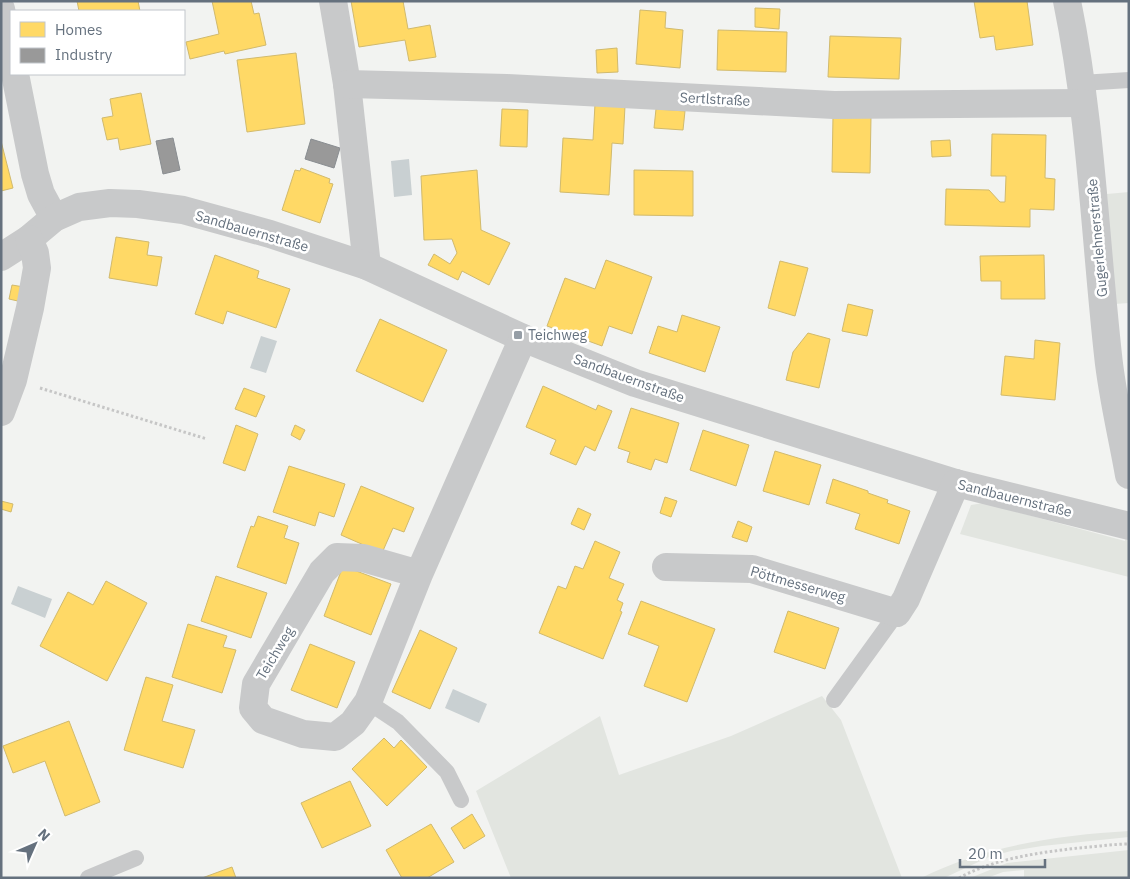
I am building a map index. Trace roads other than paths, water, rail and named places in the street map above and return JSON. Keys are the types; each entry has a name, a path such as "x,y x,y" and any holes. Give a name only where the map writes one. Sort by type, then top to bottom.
{"street":[{"path":"333,1 347,84 367,266"},
{"name":"Gugerlehnerstraße","path":"1067,1 1082,93 1108,357 1129,475"},
{"path":"1,9 10,53"},
{"path":"14,75 37,181 41,194 54,218"},
{"name":"Sertlstraße","path":"347,84 507,88 834,105 1082,93"},
{"name":"Sandbauernstraße","path":"1,257 29,239 54,218 79,207 110,203 138,204 183,210 270,234 367,266 523,338 635,383 956,483 1129,526"},
{"path":"1,412 13,380 30,308 37,268 36,254 29,239"},
{"name":"Teichweg","path":"419,574 363,558 337,556 322,572 256,684 253,708 263,720 304,734 335,737 353,723 368,702 419,574 523,338"},
{"path":"897,613 906,599 956,483"},
{"name":"Pöttmesserweg","path":"666,567 752,569 897,613"}],"lane":[{"path":"1082,93 1129,80"},
{"path":"834,700 897,613"},
{"path":"368,702 398,722 447,772 461,800"},
{"path":"88,878 136,858"}],"place":[{"name":"Teichweg","path":"518,335"}]}
